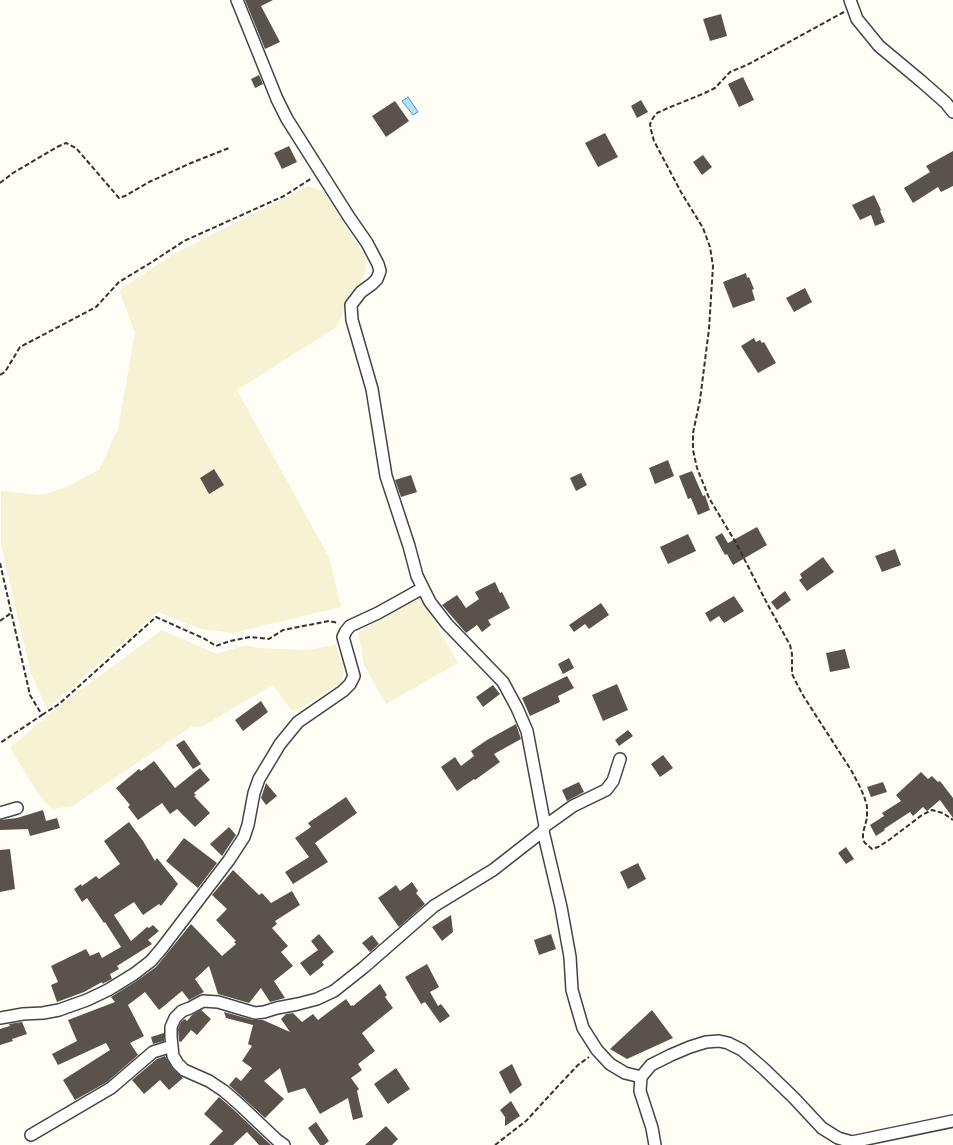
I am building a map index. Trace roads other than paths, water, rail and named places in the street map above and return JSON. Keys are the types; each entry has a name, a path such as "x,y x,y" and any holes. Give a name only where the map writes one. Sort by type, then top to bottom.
{"street":[{"path":"237,0 287,119 367,243 378,264 380,271 377,279 361,292 351,305 352,320 372,389 386,476 417,576 430,602 447,624 503,682 518,708 527,731 544,828 561,907 570,958 572,990 578,1012 584,1028 597,1050 610,1064 641,1077"},
{"path":"851,4 857,19 879,46 927,86 953,112"},
{"path":"0,1018 60,1010 87,1000 108,990 151,961 230,860 244,837 254,792 259,779 280,744 298,722 343,691 350,684 354,676 343,637 350,626 423,588"},
{"path":"284,1145 224,1091 209,1081 184,1070 173,1056 171,1026 174,1018 182,1011 203,1001 218,1002 255,1013 307,1002 334,991 434,906 493,870 573,806 606,790 613,781 620,759"},
{"path":"0,813 17,808"},
{"path":"655,1145 652,1128 640,1091 641,1077 651,1065 690,1047 706,1042 719,1041 728,1043 742,1050 794,1098 822,1128 838,1138 852,1142 953,1121"},
{"path":"32,1135 111,1088 153,1052 172,1046"}],"water":[{"path":"408,97 418,112 413,115 402,101"}]}
